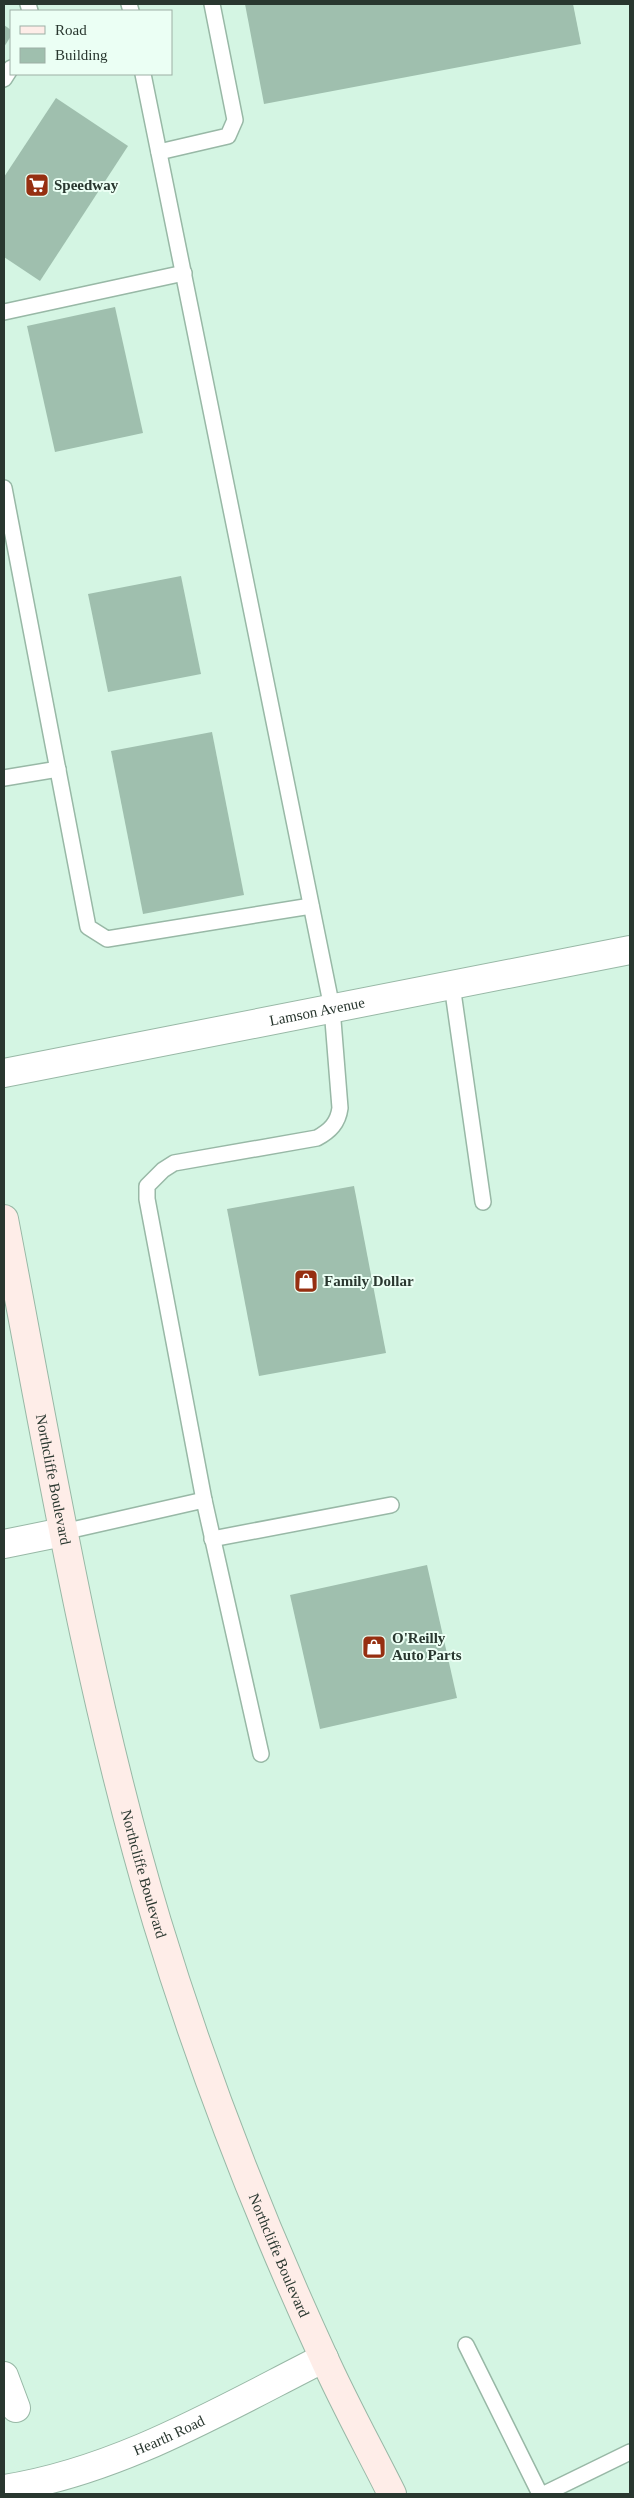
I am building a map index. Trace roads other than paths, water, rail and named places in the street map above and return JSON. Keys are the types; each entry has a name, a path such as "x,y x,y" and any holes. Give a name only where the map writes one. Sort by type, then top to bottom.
{"main road":[{"name":"Northcliffe Boulevard","path":"4,1219 63,1532 106,1729 157,1921 203,2061 259,2211 324,2358 392,2494"}],"street":[{"name":"Lamson Avenue","path":"4,1073 630,950"},
{"path":"4,1544 63,1532"},
{"name":"Hearth Road","path":"4,2489 83,2471 150,2446 324,2358"},
{"path":"4,2376 16,2408"}],"lane":[{"path":"159,152 228,136 235,120 212,4"},
{"path":"143,75 332,1008 340,1108 339,1117 333,1126 316,1138 174,1163 162,1170 147,1186 147,1199 204,1500 261,1754"},
{"path":"4,312 184,273"},
{"path":"4,488 8,530 58,769 88,927 107,939 311,906"},
{"path":"4,778 58,769"},
{"path":"452,985 483,1202"},
{"path":"63,1532 204,1500"},
{"path":"212,1539 391,1505"},
{"path":"466,2345 542,2494 630,2452"}],"place":[{"name":"Speedway","path":"37,185"},
{"name":"Family Dollar","path":"306,1281"},
{"name":"O'Reilly Auto Parts","path":"374,1647"}]}
